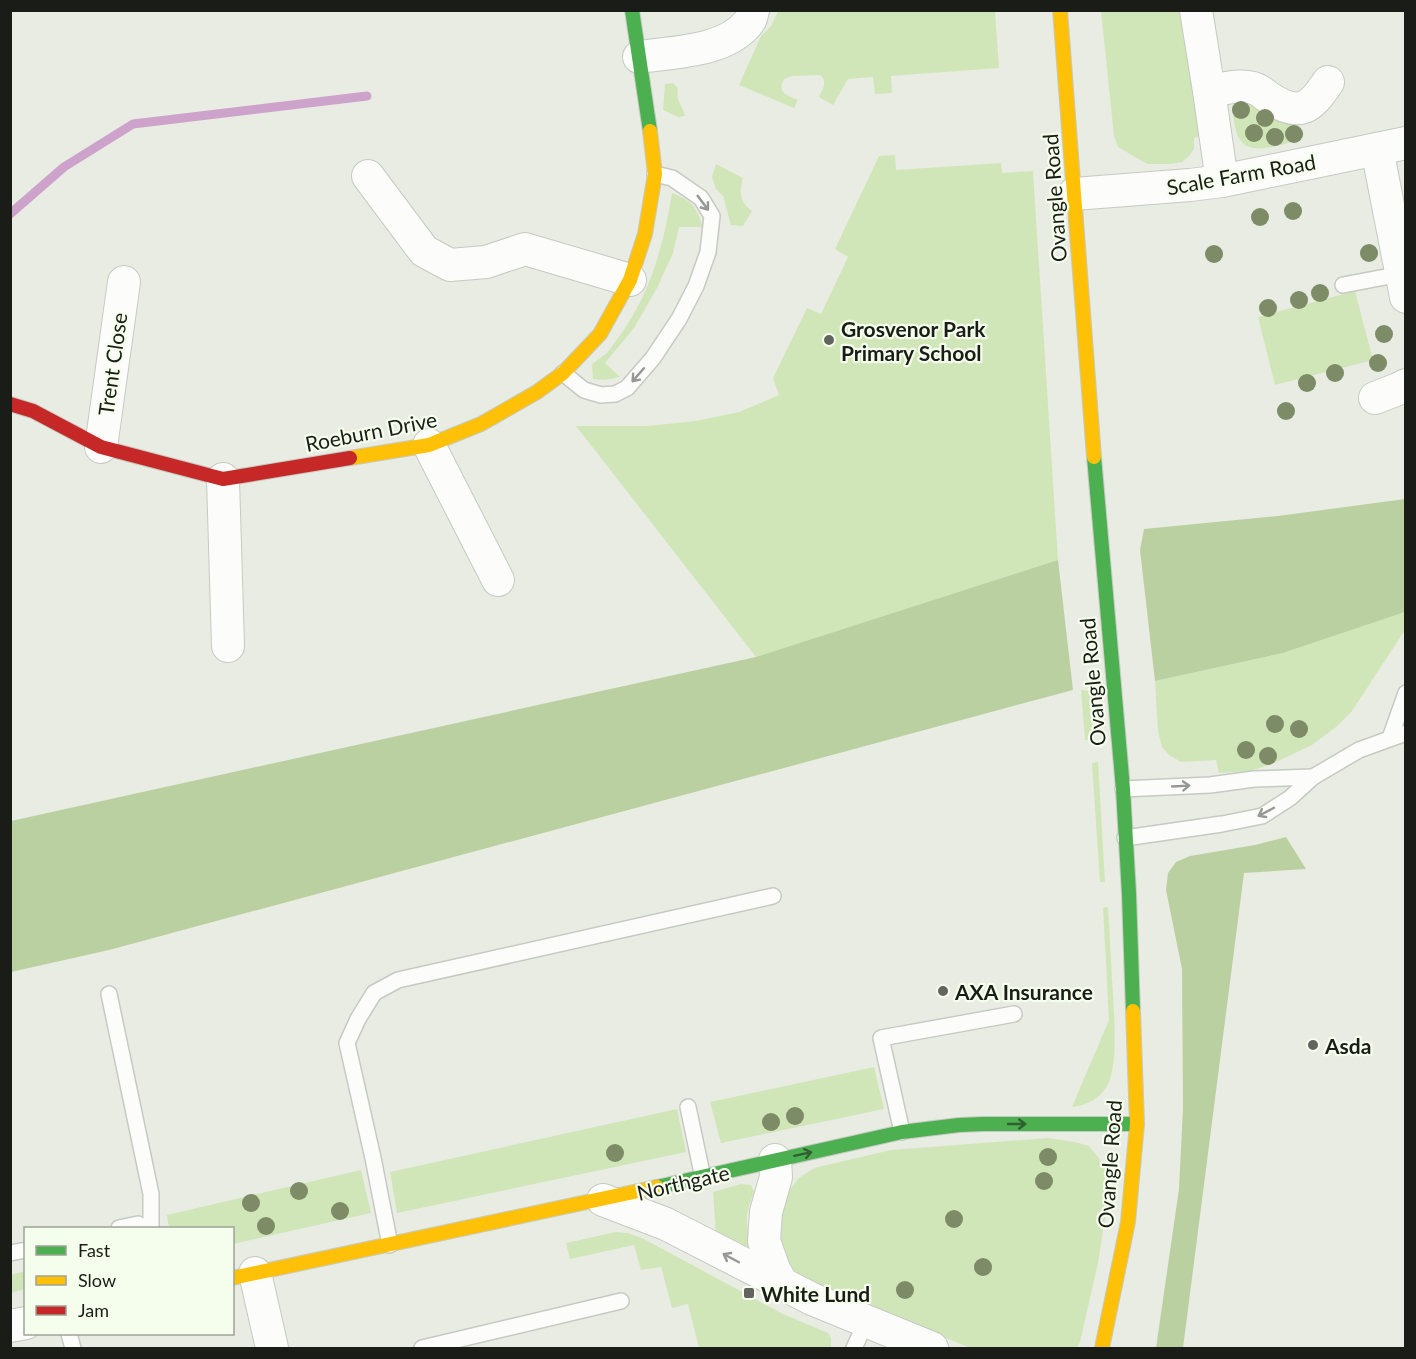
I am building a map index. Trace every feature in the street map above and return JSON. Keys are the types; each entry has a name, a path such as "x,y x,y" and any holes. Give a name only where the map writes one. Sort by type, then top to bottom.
{"street":[{"name":"Roeburn Drive","path":"10,404 33,411 101,447 223,479 429,445 481,424 537,393 563,373 600,334 630,280 645,234 655,174 632,10"},
{"path":"639,57 696,49 728,40 749,22 753,10"},
{"name":"Ovangle Road","path":"1060,10 1130,900 1137,1124 1128,1222 1101,1348"},
{"path":"1196,10 1221,181"},
{"path":"1209,91 1242,86 1257,89 1268,98 1286,107 1302,108 1318,98 1328,82"},
{"path":"1391,146 1403,285"},
{"name":"Scale Farm Road","path":"1074,194 1221,181 1391,146"},
{"path":"368,177 424,251 450,265 486,262 525,249 630,280"},
{"name":"Trent Close","path":"101,447 124,282"},
{"path":"1375,398 1406,385"},
{"path":"429,445 498,580"},
{"path":"223,479 228,646"},
{"name":"Northgate","path":"244,1275 603,1200 903,1132 983,1124 1137,1124"},
{"path":"775,1160 776,1177 766,1212 764,1241 774,1269 783,1285"},
{"path":"603,1200 666,1224 812,1299 860,1335 932,1348"},
{"path":"244,1275 272,1348"}],"lane":[{"path":"563,373 584,390 601,395 615,394 627,388 653,358 679,319 696,286 708,252 712,216 701,198 672,178 655,174"},
{"path":"1342,285 1403,285"},
{"path":"1390,738 1406,693"},
{"path":"1125,838 1262,816 1290,798 1313,777 1359,750 1406,733"},
{"path":"1122,789 1313,777"},
{"path":"390,1245 347,1043 374,993 398,980 773,896"},
{"path":"109,994 151,1194 151,1227"},
{"path":"903,1132 881,1038 1014,1014"},
{"path":"688,1107 703,1178"},
{"path":"124,1227 138,1224 142,1227"},
{"path":"422,1348 621,1301"}],"green space":[{"path":"778,11 995,11 999,68 891,76 892,93 875,94 873,77 848,79 833,105 819,97 824,83 820,75 792,76 784,79 782,90 786,95 798,100 794,108 739,85 761,36 771,26"},
{"path":"1101,11 1181,11 1202,135 1194,138 1194,149 1182,162 1147,164 1118,147 1114,136"},
{"path":"673,83 678,88 679,100 685,116 678,117 663,110 665,84"},
{"path":"1245,98 1295,122 1304,134 1300,140 1264,148 1248,146 1241,142 1236,131 1232,106 1236,100"},
{"path":"895,155 896,170 1001,163 1002,173 1033,171 1058,560 756,657 576,426 648,426 696,421 739,412 779,395 773,378 807,308 821,314 848,257 835,249 879,156"},
{"path":"716,164 743,178 742,197 752,211 743,226 731,225 723,196 716,189 712,177"},
{"path":"672,193 693,205 703,227 679,227 673,253 657,288 634,328 605,363 620,377 605,380 593,379 592,364 607,353 621,334 648,284 660,249"},
{"path":"1355,291 1373,360 1275,385 1258,317"},
{"path":"1405,499 1405,612 1283,653 1155,681 1140,550 1144,529 1278,516"},
{"path":"1058,560 1073,690 109,950 11,972 11,821 756,657"},
{"path":"1405,612 1405,630 1352,711 1336,727 1312,745 1251,771 1219,773 1216,760 1181,762 1169,755 1162,747 1158,731 1155,681 1283,653"},
{"path":"1081,690 1090,691 1094,739 1085,740"},
{"path":"1098,762 1105,882 1100,882 1092,763"},
{"path":"1286,837 1306,869 1244,873 1183,1348 1156,1348 1179,1189 1183,1108 1182,969 1166,890 1168,873 1176,862 1190,856 1255,845"},
{"path":"1108,907 1115,1028 1114,1062 1109,1082 1103,1092 1089,1103 1072,1107 1109,1020 1103,908"},
{"path":"874,1067 884,1109 721,1143 710,1102"},
{"path":"677,1109 686,1152 397,1213 390,1172"},
{"path":"1048,1138 1089,1146 1107,1172 1109,1193 1098,1263 1077,1348 971,1348 812,1285 798,1275 779,1244 780,1210 787,1193 799,1178 814,1168 891,1150"},
{"path":"361,1170 371,1213 234,1244 234,1227 169,1227 167,1215"},
{"path":"741,1184 751,1185 754,1192 747,1216 748,1246 742,1249 716,1236 713,1192"},
{"path":"616,1232 628,1233 644,1239 783,1314 828,1333 831,1338 831,1348 699,1348 688,1304 672,1308 661,1267 641,1270 634,1245 570,1259 566,1243"},
{"path":"24,1271 24,1289 11,1293 11,1275"}],"waterway":[{"path":"10,214 64,167 133,124 367,96"}],"traffic: fast":[{"path":"632,10 650,131"},
{"path":"1094,457 1123,789 1133,1011"},
{"path":"657,1187 902,1132 983,1124 1137,1124"}],"traffic: slow":[{"path":"1060,10 1094,457"},
{"path":"350,458 429,445 481,424 537,392 563,373 600,334 630,280 645,234 655,174 650,131"},
{"path":"1102,1348 1128,1222 1137,1124 1133,1011"},
{"path":"234,1278 657,1187"}],"traffic: jam":[{"path":"10,404 33,411 101,447 223,479 350,458"}],"place":[{"name":"Grosvenor Park Primary School","path":"829,340"},
{"name":"AXA Insurance","path":"943,991"},
{"name":"Asda","path":"1313,1045"},
{"name":"White Lund","path":"749,1293"}]}
